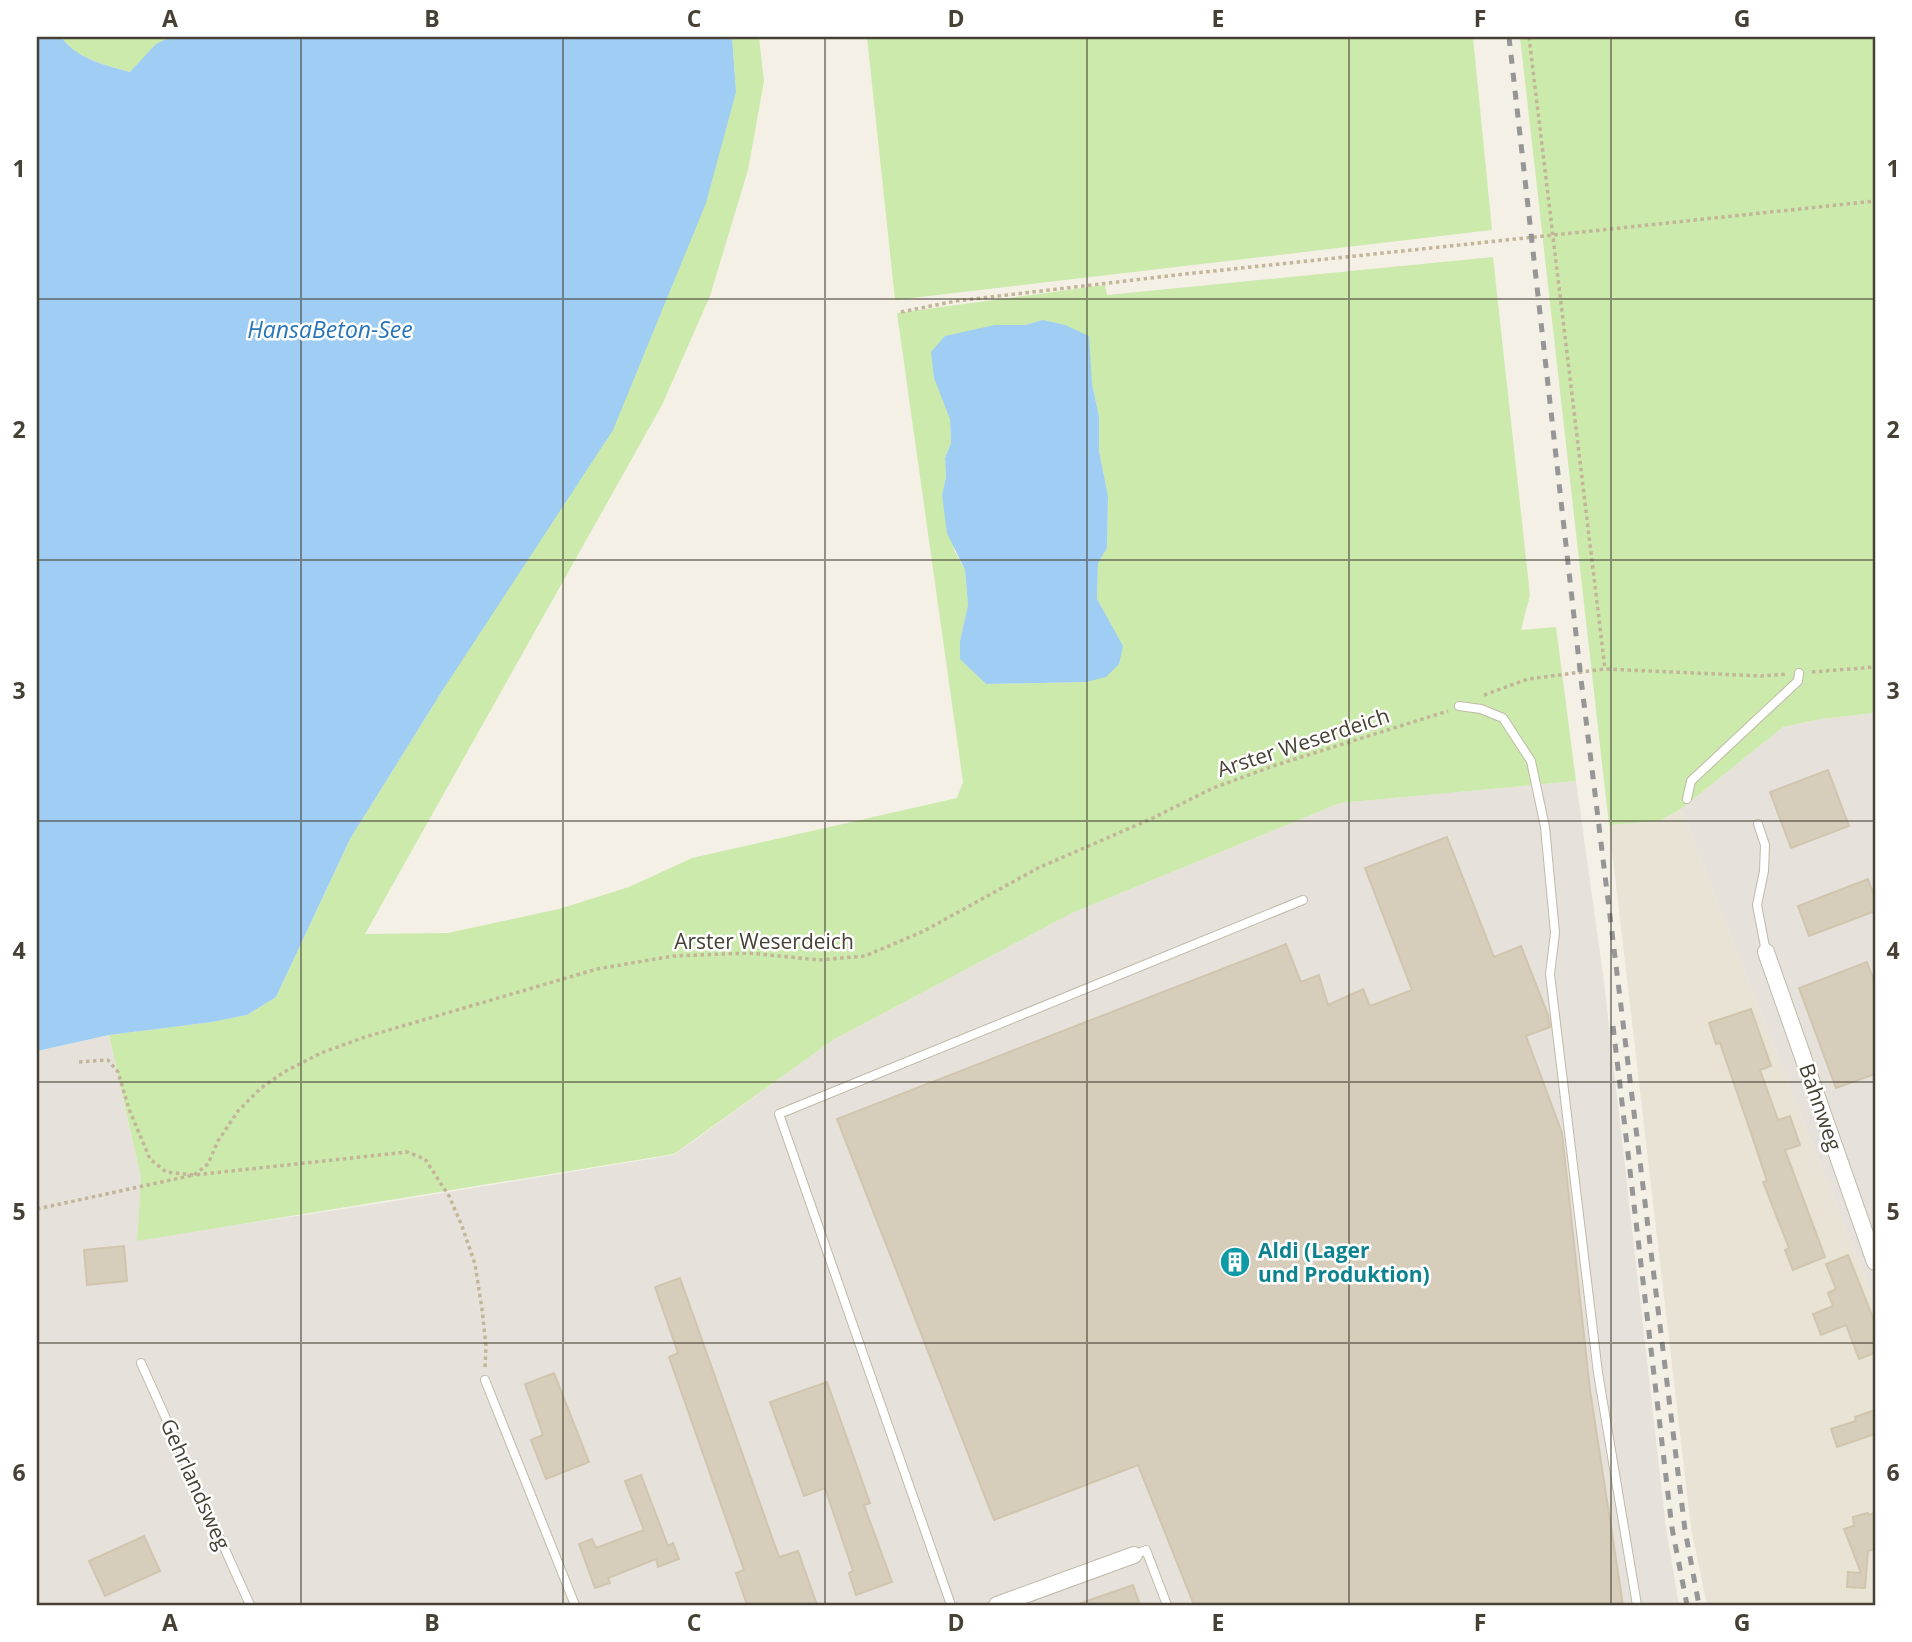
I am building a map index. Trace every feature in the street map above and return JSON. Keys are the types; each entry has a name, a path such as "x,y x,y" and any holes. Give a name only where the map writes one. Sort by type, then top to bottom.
{"street":[{"name":"Bahnweg","path":"1766,952 1875,1262"},
{"path":"996,1605 1134,1555"}],"lane":[{"path":"1686,799 1690,781 1798,681 1799,673"},
{"path":"1459,706 1480,709 1503,718 1531,761 1545,827 1555,933 1550,974 1596,1360 1637,1605"},
{"path":"1758,824 1765,845 1764,871 1757,905 1766,952"},
{"path":"951,1605 779,1114 1303,900"},
{"name":"Gehrlandsweg","path":"141,1363 250,1605"},
{"path":"485,1380 575,1605"},
{"path":"1134,1555 1146,1550 1167,1605"}],"path":[{"path":"1529,37 1605,669"},
{"path":"901,312 956,301 1185,274 1875,201"},
{"name":"Arster Weserdeich","path":"194,1175 208,1164 218,1141 237,1111 261,1088 284,1072 321,1053 365,1037 597,969 673,956 749,953 820,960 865,956 924,931 1038,868 1153,818 1213,788 1276,765 1435,716 1528,679 1605,669 1761,676 1875,667"},
{"path":"79,1062 108,1060 118,1072 129,1109 150,1159 166,1171 194,1175"},
{"path":"37,1209 194,1175 407,1152 425,1159 449,1196 475,1264 486,1346 485,1380"}],"shaded area":[{"path":"1875,713 1875,1303 1681,809 1783,727 1821,719"},
{"path":"1576,781 1604,982 1666,1528 1679,1605 37,1605 37,1051 109,1035 141,1178 137,1240 674,1155 833,1040 1072,913 1340,803"},
{"path":"1681,809 1875,1303 1875,1605 1707,1605 1691,1528 1609,825 1659,821"}],"green space":[{"path":"61,37 171,37 156,45 131,72 83,56"},
{"path":"732,37 759,37 764,81 748,170 710,296 662,405 365,934 448,933 559,909 629,887 692,858 957,798 963,782 897,313 1105,285 1107,295 1493,257 1530,595 1521,630 1556,627 1576,781 1340,803 1072,913 833,1040 674,1154 137,1241 141,1178 109,1035 247,1015 276,997 350,839 444,688 736,92","holes":["1044,320 1092,384 1099,416 1099,451 1108,496 1107,548 1098,563 1097,599 1107,618 1086,682 986,684 961,659 960,641 968,605 965,570 955,552 942,495 946,477 945,458 951,443 950,419 995,325 1025,325"]},
{"path":"867,37 1473,37 1492,230 895,300"},
{"path":"1520,37 1875,37 1875,713 1821,719 1783,727 1681,809 1659,821 1609,825"}],"water":[{"name":"HansaBeton-See","path":"37,37 61,37 83,56 130,72 156,44 171,37 732,37 736,92 706,203 613,430 444,688 350,839 276,997 247,1015 109,1035 37,1051"},
{"path":"1043,320 1065,325 1089,336 1092,384 1099,416 1099,451 1108,496 1107,548 1098,563 1097,599 1123,646 1119,664 1106,677 1086,682 986,684 960,659 960,641 968,605 965,570 947,533 942,495 946,477 945,458 951,443 950,419 934,378 931,352 945,336 995,325 1025,325"}],"building":[{"path":"1828,770 1849,826 1791,848 1770,792"},
{"name":"Aldi (Lager und Produktion)","path":"1447,837 1494,957 1521,946 1548,1015 1550,1027 1526,1036 1562,1133 1590,1390 1623,1605 1194,1605 1138,1465 994,1520 837,1119 1286,944 1301,982 1319,975 1328,1005 1363,989 1370,1006 1412,990 1365,868"},
{"path":"1868,879 1875,898 1875,911 1809,936 1798,906"},
{"path":"1867,962 1875,984 1875,1074 1836,1088 1799,988"},
{"path":"1751,1009 1771,1066 1760,1070 1778,1120 1790,1116 1800,1145 1785,1150 1825,1257 1793,1270 1785,1250 1789,1248 1763,1182 1767,1181 1750,1130 1720,1043 1716,1044 1709,1023"},
{"path":"124,1246 127,1281 87,1285 84,1250"},
{"path":"1848,1255 1875,1323 1875,1353 1859,1359 1846,1325 1821,1335 1813,1314 1833,1306 1828,1293 1836,1289 1826,1264"},
{"path":"680,1278 779,1557 798,1551 817,1605 747,1605 736,1573 744,1570 669,1357 678,1353 655,1287"},
{"path":"554,1373 589,1462 546,1479 531,1440 543,1435 525,1384"},
{"path":"827,1382 870,1503 864,1505 892,1582 856,1595 849,1573 853,1571 825,1488 804,1496 770,1402"},
{"path":"1875,1410 1875,1434 1837,1447 1831,1429 1856,1421 1855,1417"},
{"path":"641,1475 668,1546 673,1543 679,1559 658,1567 656,1559 608,1578 610,1583 595,1588 579,1544 592,1539 596,1548 644,1530 625,1481"},
{"path":"1875,1513 1875,1549 1868,1551 1865,1588 1847,1587 1848,1572 1861,1573 1844,1529 1854,1526 1853,1517"},
{"path":"144,1536 160,1571 105,1596 89,1561"},
{"path":"1133,1585 1140,1605 1081,1605 1081,1603"}],"railway":[{"path":"1509,37 1581,679 1685,1530 1699,1605"},
{"path":"1613,1026 1672,1528 1687,1605"}],"place":[{"name":"Aldi (Lager und Produktion)","path":"1235,1262"}]}
